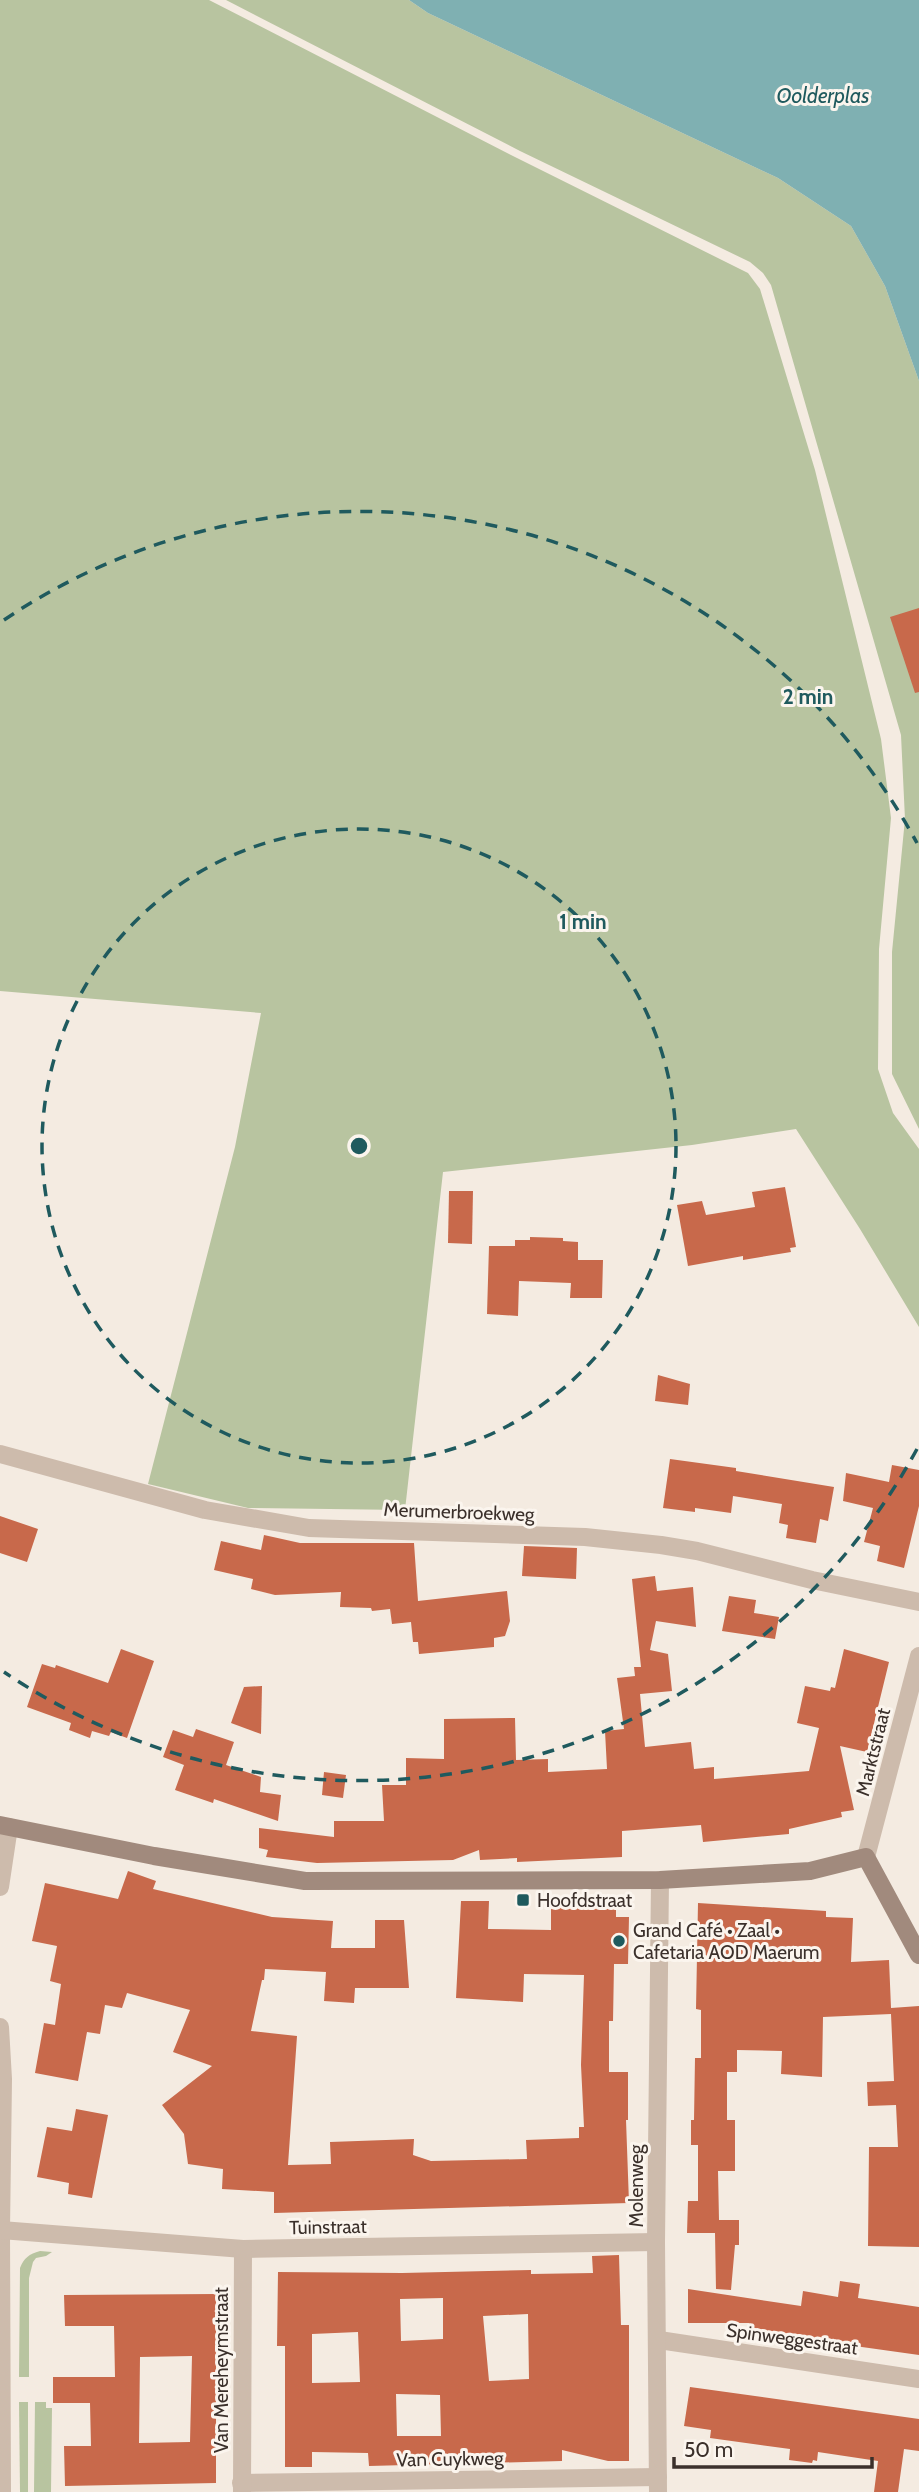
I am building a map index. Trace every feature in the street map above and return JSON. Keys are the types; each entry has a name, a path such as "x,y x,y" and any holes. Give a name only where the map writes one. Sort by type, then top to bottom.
{"street":[{"name":"Merumerbroekweg","path":"0,1454 205,1510 309,1528 585,1538 661,1545 698,1551 812,1580 919,1602"},
{"name":"Marktstraat","path":"866,1857 919,1656"},
{"path":"0,1887 4,1826 154,1856 306,1881 660,1881 810,1871 866,1857 919,1955"},
{"name":"Molenweg","path":"658,2485 659,2340 656,2242 660,1881"},
{"path":"0,2026 3,2079 2,2492"},
{"name":"Tuinstraat","path":"1,2230 243,2249 656,2242"},
{"name":"Van Mereheymstraat","path":"242,2488 243,2249"},
{"name":"Spinweggestraat","path":"659,2340 919,2379"},
{"name":"Van Cuykweg","path":"242,2488 658,2485"}],"green space":[{"path":"0,0 209,0 748,273 760,289 815,470 881,739 891,818 879,949 878,1069 893,1113 919,1149 919,1327 796,1129 692,1145 443,1172 405,1510 248,1508 148,1484 235,1147 261,1013 0,991"},
{"path":"226,0 409,0 428,13 778,178 851,226 885,286 919,381 919,1129 892,1074 892,952 905,819 901,735 771,285 763,273 750,262 520,151"},
{"path":"40,2251 52,2252 36,2258 33,2262 29,2278 29,2377 19,2377 20,2268 27,2257"},
{"path":"19,2402 28,2402 28,2492 20,2492"},
{"path":"35,2402 46,2402 46,2408 52,2408 51,2492 34,2492"}],"water":[{"name":"Oolderplas","path":"409,0 919,0 919,381 885,286 851,226 778,178 428,13"}],"building":[{"path":"919,608 919,692 915,693 890,617"},
{"path":"785,1187 796,1247 790,1248 791,1252 743,1260 743,1256 688,1266 677,1205 702,1201 706,1215 755,1207 752,1192"},
{"path":"449,1191 473,1191 472,1244 448,1243"},
{"path":"530,1237 563,1238 563,1241 578,1242 578,1260 603,1260 602,1298 570,1298 571,1283 519,1281 518,1316 487,1314 489,1246 515,1246 515,1240 530,1240"},
{"path":"658,1375 690,1384 688,1405 655,1401"},
{"path":"670,1459 736,1468 736,1471 834,1487 828,1521 820,1519 816,1543 786,1538 788,1525 779,1523 782,1504 733,1496 731,1513 695,1508 695,1512 663,1508"},
{"path":"892,1465 919,1470 919,1506 904,1568 877,1561 880,1546 864,1542 873,1508 843,1501 846,1473 889,1482"},
{"path":"0,1516 38,1529 27,1562 0,1553"},
{"path":"264,1535 300,1543 414,1543 418,1601 507,1591 510,1621 505,1636 494,1638 494,1647 419,1654 418,1642 413,1642 411,1622 392,1624 390,1609 372,1611 371,1608 340,1607 341,1592 275,1595 251,1589 253,1579 214,1570 221,1541 261,1550"},
{"path":"524,1546 577,1548 576,1579 522,1576"},
{"path":"655,1576 657,1591 693,1587 696,1627 656,1621 650,1650 668,1654 672,1691 640,1694 645,1747 691,1742 694,1769 714,1767 714,1779 809,1771 819,1728 797,1723 805,1686 830,1691 831,1687 835,1688 844,1649 889,1662 867,1752 840,1746 854,1810 841,1812 842,1817 789,1829 789,1834 703,1842 701,1825 622,1831 622,1857 517,1862 517,1858 480,1860 479,1850 453,1860 317,1863 266,1857 268,1850 259,1848 259,1828 334,1837 334,1821 384,1821 382,1785 406,1785 406,1758 444,1759 444,1719 515,1718 516,1760 548,1759 548,1772 607,1769 605,1731 624,1729 617,1678 635,1676 634,1667 641,1667 632,1579"},
{"path":"729,1596 756,1600 754,1613 779,1617 775,1639 722,1631"},
{"path":"121,1649 154,1661 127,1738 111,1732 109,1736 92,1731 90,1738 69,1730 71,1723 27,1707 42,1664 55,1668 56,1665 108,1683"},
{"path":"262,1686 261,1734 231,1723 244,1687"},
{"path":"196,1729 234,1742 226,1765 261,1777 260,1792 281,1795 278,1821 214,1799 213,1803 175,1790 184,1765 163,1757 173,1730 193,1737"},
{"path":"324,1772 346,1775 343,1798 322,1795"},
{"path":"128,1871 156,1881 153,1889 272,1917 333,1921 331,1948 375,1948 375,1920 404,1920 409,1988 355,1988 354,2003 324,2001 326,1972 265,1969 251,2031 297,2036 288,2165 331,2164 330,2142 414,2139 413,2155 431,2161 527,2159 526,2140 579,2138 579,2127 584,2127 581,2065 584,1975 524,1974 523,2002 456,1998 461,1901 489,1901 488,1929 551,1930 551,1899 616,1901 616,1917 629,1917 628,1964 614,1964 613,2021 609,2021 609,2072 628,2072 626,2120 629,2203 274,2213 274,2192 222,2189 223,2169 188,2164 184,2134 162,2105 212,2066 173,2052 190,2010 127,1993 122,2008 105,2005 100,2034 87,2032 78,2081 35,2073 44,2023 55,2025 61,1984 50,1981 57,1946 32,1941 45,1883 118,1899"},
{"path":"698,1903 826,1911 826,1917 853,1918 851,1962 889,1960 891,2008 919,2006 919,2247 868,2246 869,2147 898,2147 896,2105 868,2106 867,2082 894,2081 891,2014 823,2017 822,2077 781,2074 782,2051 737,2050 737,2072 727,2072 727,2120 735,2120 735,2171 718,2171 719,2220 739,2220 739,2245 735,2245 731,2290 716,2289 715,2233 687,2233 688,2201 698,2201 698,2145 691,2145 691,2120 694,2120 695,2058 701,2058 701,2010 696,2009"},
{"path":"76,2109 108,2115 92,2198 68,2194 69,2183 37,2177 47,2127 72,2131"},
{"path":"619,2255 621,2325 629,2325 629,2461 608,2461 562,2450 562,2461 369,2466 368,2453 312,2452 312,2467 285,2467 285,2346 277,2346 278,2272 531,2270 531,2274 593,2273 592,2256","holes":["443,2298 443,2339 401,2341 400,2299","528,2314 529,2379 489,2381 483,2316","358,2332 360,2382 312,2383 312,2334","396,2394 440,2395 441,2436 397,2436"]},
{"path":"840,2281 860,2284 858,2298 919,2307 919,2355 748,2331 749,2323 688,2323 688,2289 801,2306 803,2291 838,2297"},
{"path":"216,2294 216,2483 65,2486 64,2446 91,2446 90,2403 53,2403 53,2377 115,2377 114,2326 65,2326 64,2295","holes":["192,2356 190,2442 139,2443 140,2357"]},
{"path":"690,2387 919,2419 919,2451 904,2449 898,2492 874,2492 878,2461 818,2452 817,2461 813,2460 812,2463 789,2460 790,2449 710,2438 711,2430 684,2426"}],"place":[{"name":"Hoofdstraat","path":"523,1900"},
{"name":"Grand Café • Zaal • Cafetaria AOD Maerum","path":"619,1941"}]}
